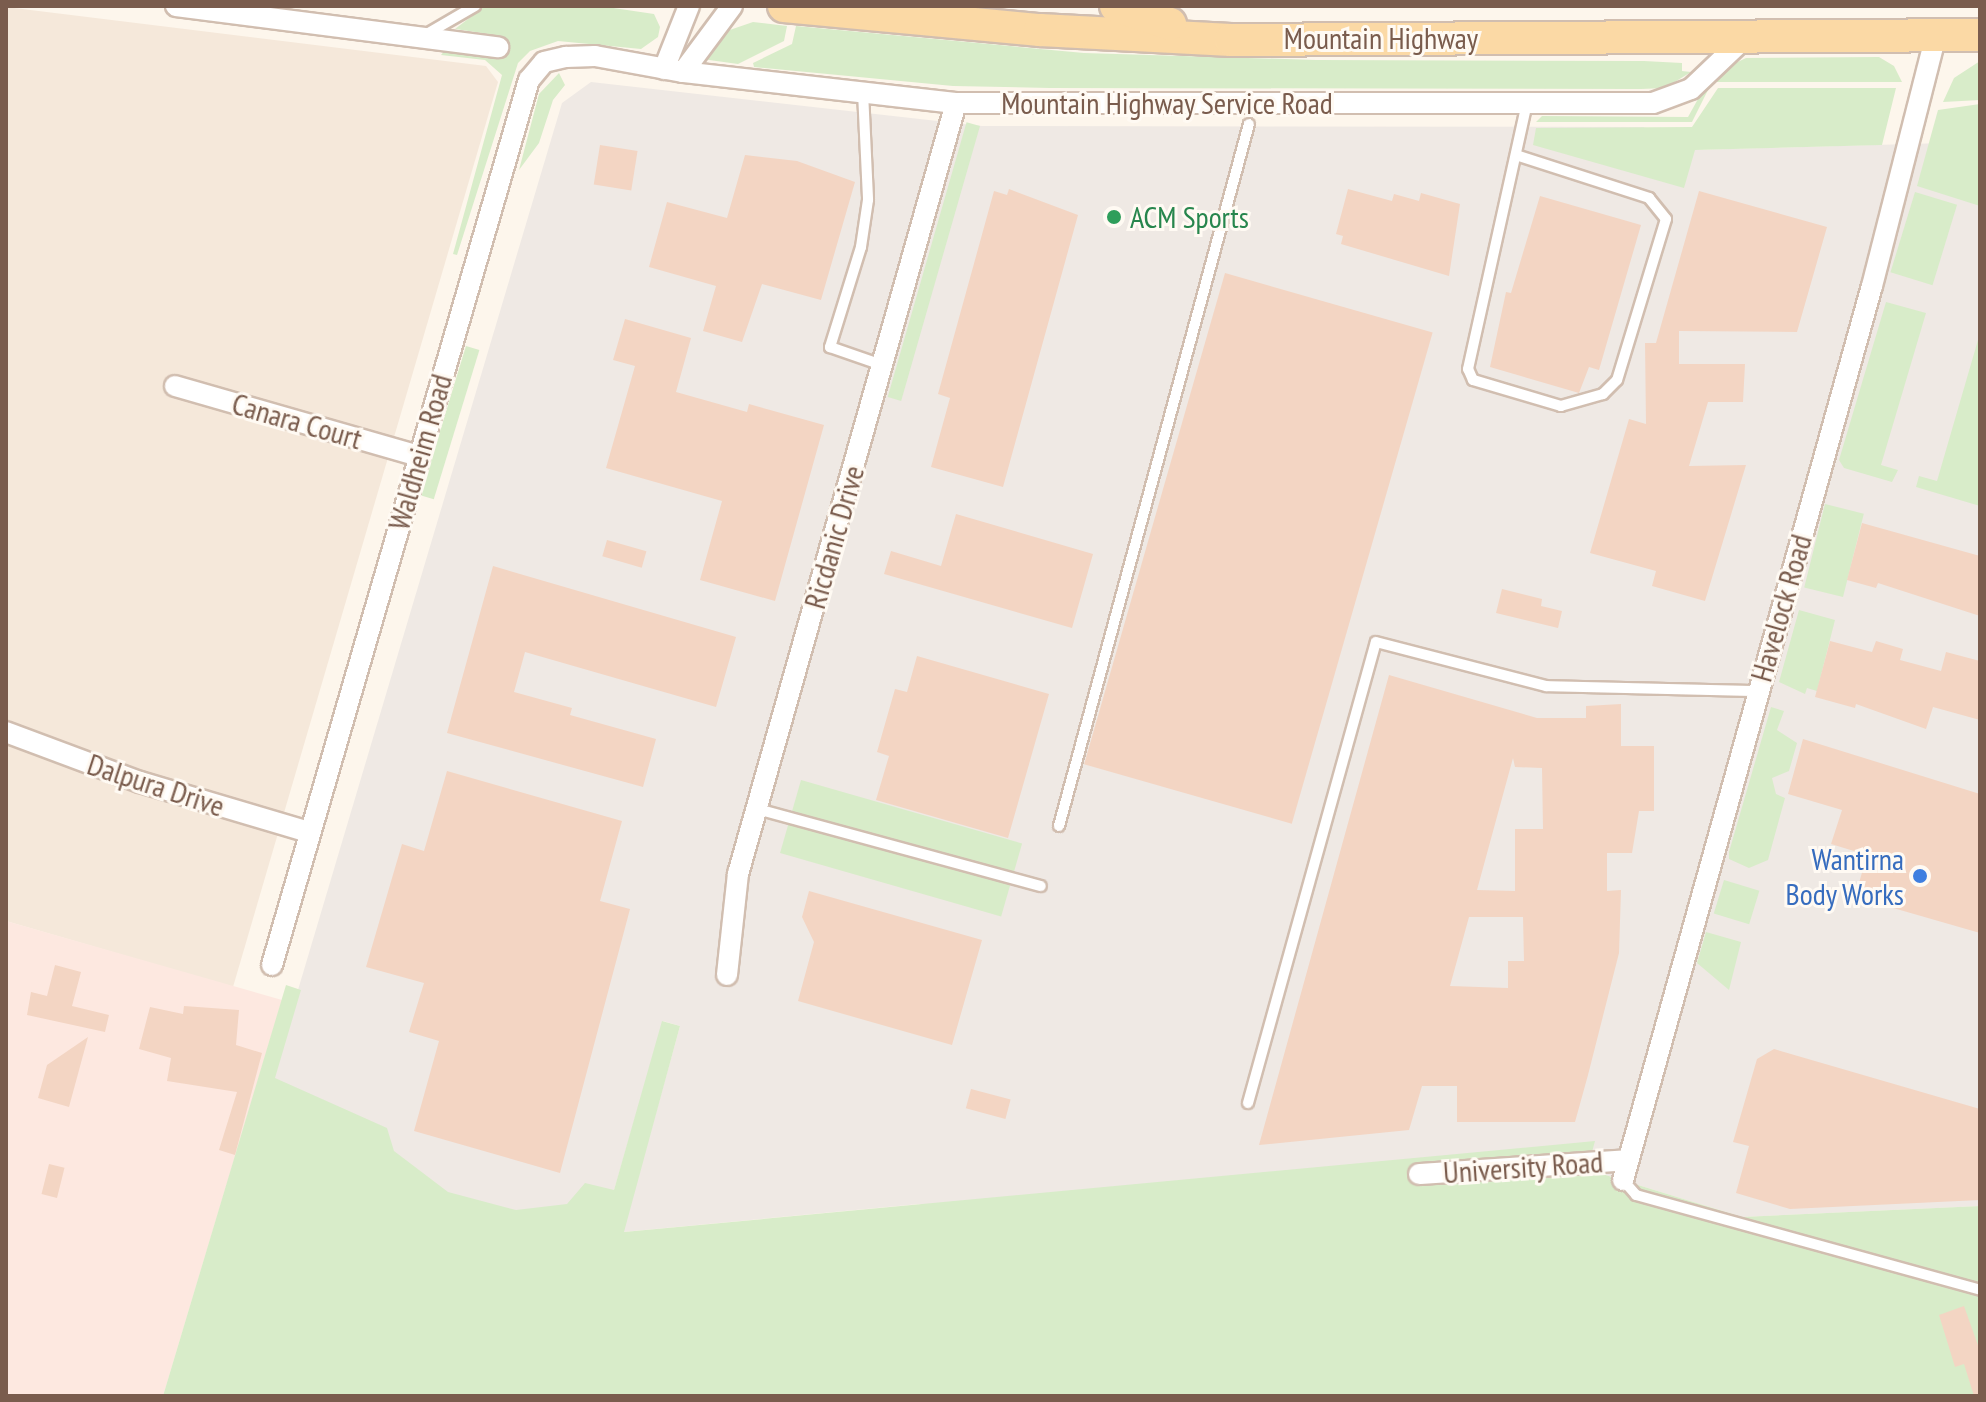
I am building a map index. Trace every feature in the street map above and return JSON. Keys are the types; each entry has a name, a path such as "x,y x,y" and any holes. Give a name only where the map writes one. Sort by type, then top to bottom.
{"main road":[{"name":"Mountain Highway","path":"784,6 1040,30 1231,40 1748,35 1936,20 1980,35"},
{"path":"1116,6 1136,16 1231,40"}],"street":[{"path":"176,6 498,47"},
{"path":"673,70 689,6"},
{"path":"673,70 732,6"},
{"name":"Havelock Road","path":"1625,1170 1758,691 1936,20"},
{"name":"Mountain Highway Service Road","path":"673,70 758,77 956,103 1653,103 1691,89 1748,35"},
{"name":"Waldheim Road","path":"272,965 529,80 544,62 566,57 595,56 673,70"},
{"name":"Ricdanic Drive","path":"727,975 738,874 956,103"},
{"name":"Canara Court","path":"175,386 419,456"},
{"name":"Dalpura Drive","path":"6,732 140,782 309,832"},
{"name":"University Road","path":"1419,1174 1625,1170"}],"lane":[{"path":"422,37 475,6"},
{"path":"863,90 860,120 868,200 861,247 830,347 882,365"},
{"path":"1519,156 1649,198 1666,219 1617,380 1603,394 1561,406 1473,380 1468,358 1519,156 1527,102"},
{"path":"1059,826 1249,124"},
{"path":"1248,1103 1376,642 1546,686 1758,691"},
{"path":"757,809 1041,886"},
{"path":"1625,1170 1636,1195 1980,1290"}],"shaded area":[{"path":"6,7 486,66 498,82 233,987 6,921"},
{"path":"591,82 982,126 1644,127 1653,138 1695,150 1980,142 1980,1206 1742,1217 1599,1173 1109,1220 919,1204 623,1232 680,1026 663,1021 589,1277 206,1299 562,103"},
{"path":"6,921 282,1000 163,1396 6,1396"}],"green space":[{"path":"485,6 600,6 654,14 660,27 658,37 641,49 558,41 530,51 518,63 457,255 453,254 502,75 485,60 441,55 446,49 500,55 502,36 455,29"},
{"path":"753,22 787,26 784,41 738,64 702,59 721,33"},
{"path":"796,26 1084,53 1316,60 1644,61 1682,63 1682,71 1691,72 1665,88 1641,89 1050,88 953,86 754,67 753,63 792,44"},
{"path":"1879,57 1894,66 1902,82 1712,82 1692,122 1536,122 1542,116 1688,117 1703,90 1727,67 1746,58"},
{"path":"1980,61 1980,100 1943,102 1954,78"},
{"path":"559,73 565,85 553,100 539,143 519,170 539,94"},
{"path":"1718,88 1896,88 1882,145 1695,150 1684,188 1533,145 1536,128 1692,127"},
{"path":"1980,104 1980,206 1917,186 1938,110"},
{"path":"967,122 980,126 901,401 888,397"},
{"path":"1915,192 1957,205 1933,285 1890,272"},
{"path":"1886,302 1926,313 1881,465 1898,470 1892,482 1844,468 1839,460"},
{"path":"1980,333 1980,506 1916,487 1919,476 1937,481"},
{"path":"466,346 479,350 434,499 420,495"},
{"path":"1825,504 1864,514 1843,597 1804,587"},
{"path":"1799,610 1835,620 1817,691 1807,688 1805,694 1779,682"},
{"path":"1771,707 1784,711 1777,730 1797,743 1789,771 1772,778 1776,794 1785,798 1768,860 1749,868 1729,859 1729,852"},
{"path":"801,780 1022,843 1001,916 780,853"},
{"path":"1724,880 1759,891 1749,924 1714,913"},
{"path":"1706,932 1741,942 1729,990 1697,963"},
{"path":"286,985 301,990 275,1078 387,1128 394,1151 448,1192 516,1210 567,1204 585,1183 614,1190 662,1021 680,1026 624,1232 1595,1141 1586,1174 1599,1173 1742,1217 1980,1206 1980,1396 163,1396"}],"building":[{"path":"600,145 638,151 631,190 594,185"},
{"path":"745,155 797,161 855,182 821,300 762,284 742,342 703,331 716,286 649,267 667,202 727,218"},
{"path":"1009,189 1078,215 1003,487 931,467 950,398 938,394 994,191 1007,195"},
{"path":"1348,189 1392,201 1394,194 1419,201 1421,193 1460,204 1449,276 1341,244 1343,236 1336,234"},
{"path":"1699,191 1827,227 1797,332 1679,331 1679,364 1745,364 1743,402 1708,402 1689,466 1746,465 1705,601 1652,586 1656,571 1590,553 1629,419 1646,424 1645,343 1656,343"},
{"path":"1540,196 1641,225 1599,370 1589,367 1579,393 1490,367 1506,292 1511,293"},
{"path":"1225,273 1433,333 1292,824 1084,764"},
{"path":"625,319 691,338 676,392 747,412 749,404 824,425 775,601 700,580 722,501 606,468 635,366 613,360"},
{"path":"956,514 1093,554 1072,628 884,574 891,551 941,566"},
{"path":"1862,523 1980,556 1980,616 1878,583 1876,588 1847,580"},
{"path":"607,540 646,551 642,568 602,556"},
{"path":"493,566 736,637 716,707 525,652 514,692 572,708 570,715 656,739 643,787 447,733"},
{"path":"1502,589 1542,599 1541,606 1562,611 1558,628 1496,613"},
{"path":"1830,641 1872,652 1876,641 1903,649 1900,660 1941,671 1946,652 1980,661 1980,720 1933,707 1926,729 1856,704 1855,708 1815,697"},
{"path":"917,656 1049,694 1008,838 876,800 889,756 877,752 895,689 907,692"},
{"path":"1389,675 1537,718 1586,718 1586,706 1621,704 1621,746 1654,746 1654,811 1639,811 1632,853 1607,853 1607,891 1621,890 1619,953 1575,1122 1457,1122 1457,1086 1422,1086 1409,1130 1259,1145","holes":["1513,758 1515,767 1542,768 1543,829 1515,829 1515,891 1477,890","1469,917 1523,917 1524,961 1508,961 1508,988 1450,986"]},
{"path":"1803,739 1980,794 1980,933 1855,897 1867,855 1831,844 1842,810 1788,794"},
{"path":"447,771 622,821 600,901 630,909 560,1173 414,1131 439,1041 409,1032 424,983 366,967 402,844 424,851"},
{"path":"809,891 982,940 952,1045 798,1001 814,942 802,917"},
{"path":"55,965 81,972 72,1006 109,1015 105,1032 27,1015 31,992 47,996"},
{"path":"184,1006 239,1010 236,1045 262,1053 235,1155 219,1150 237,1092 167,1081 171,1058 139,1049 150,1007 183,1014"},
{"path":"88,1037 69,1107 38,1098 47,1065"},
{"path":"1774,1049 1980,1109 1980,1200 1790,1209 1736,1193 1749,1146 1733,1142 1757,1059"},
{"path":"971,1089 1011,1100 1005,1119 966,1108"},
{"path":"49,1164 65,1168 57,1198 42,1194"},
{"path":"1964,1306 1980,1351 1980,1396 1974,1396 1964,1364 1955,1367 1939,1315"}],"place":[{"name":"ACM Sports","path":"1114,217"},
{"name":"Wantirna Body Works","path":"1920,876"}]}
